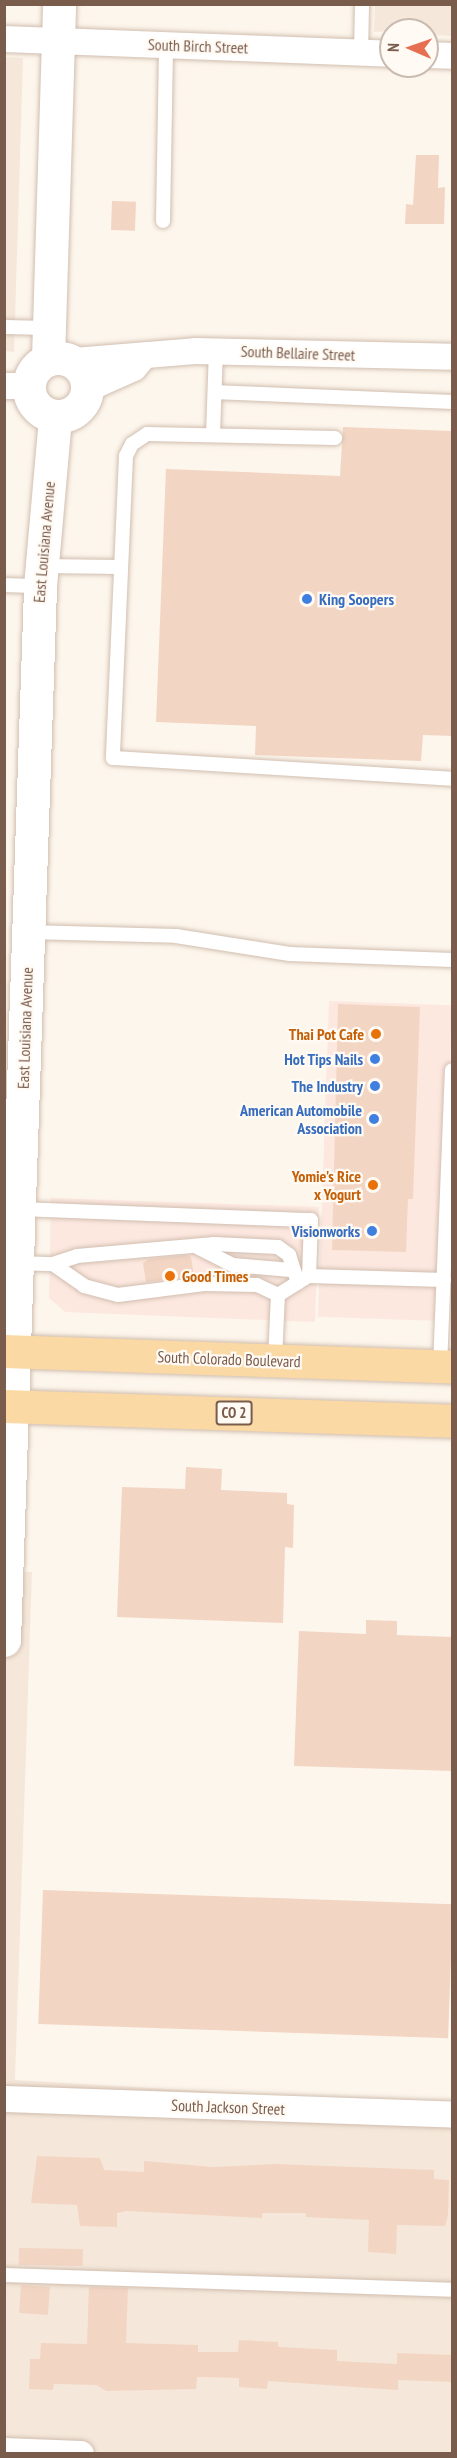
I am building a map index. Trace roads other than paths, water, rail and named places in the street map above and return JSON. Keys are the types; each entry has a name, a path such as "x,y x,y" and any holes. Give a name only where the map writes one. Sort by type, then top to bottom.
{"main road":[{"name":"South Colorado Boulevard","path":"10,1351 446,1367"},
{"name":"CO 2","path":"10,1406 453,1421"}],"street":[{"path":"59,4 64,359 79,408 54,417 33,403 16,386 36,366 64,359"},
{"name":"South Birch Street","path":"4,39 379,54"},
{"name":"South Bellaire Street","path":"64,359 134,368 144,356 216,351 453,357"},
{"name":"East Louisiana Avenue","path":"4,1640 10,1351 20,1209 14,1046 28,932 40,576 54,417"},
{"name":"South Jackson Street","path":"4,2099 453,2115"},
{"path":"4,2451 81,2454"}],"lane":[{"path":"362,53 363,4"},
{"path":"163,221 166,45"},
{"path":"4,327 64,359"},
{"path":"213,435 216,351"},
{"path":"215,392 453,402"},
{"path":"335,438 147,434 132,444 126,456 113,758 453,779"},
{"path":"4,585 40,576 121,567"},
{"path":"28,932 176,936 290,954 453,960"},
{"path":"446,1367 444,1280 453,1070"},
{"path":"20,1209 311,1220 303,1280"},
{"path":"195,1246 233,1264 291,1270 303,1280"},
{"path":"18,1263 53,1264 77,1256 195,1246 278,1247 289,1255 291,1270"},
{"path":"53,1264 84,1286 118,1295 204,1284 257,1285 278,1295"},
{"path":"278,1295 303,1280 444,1280"},
{"path":"275,1360 278,1295"},
{"path":"4,2275 453,2289"}],"place":[{"name":"King Soopers","path":"307,599"},
{"name":"Thai Pot Cafe","path":"376,1034"},
{"name":"Hot Tips Nails","path":"375,1059"},
{"name":"The Industry","path":"375,1086"},
{"name":"American Automobile Association","path":"374,1119"},
{"name":"Yomie's Rice x Yogurt","path":"373,1185"},
{"name":"Visionworks","path":"372,1231"},
{"name":"Good Times","path":"170,1276"}]}
